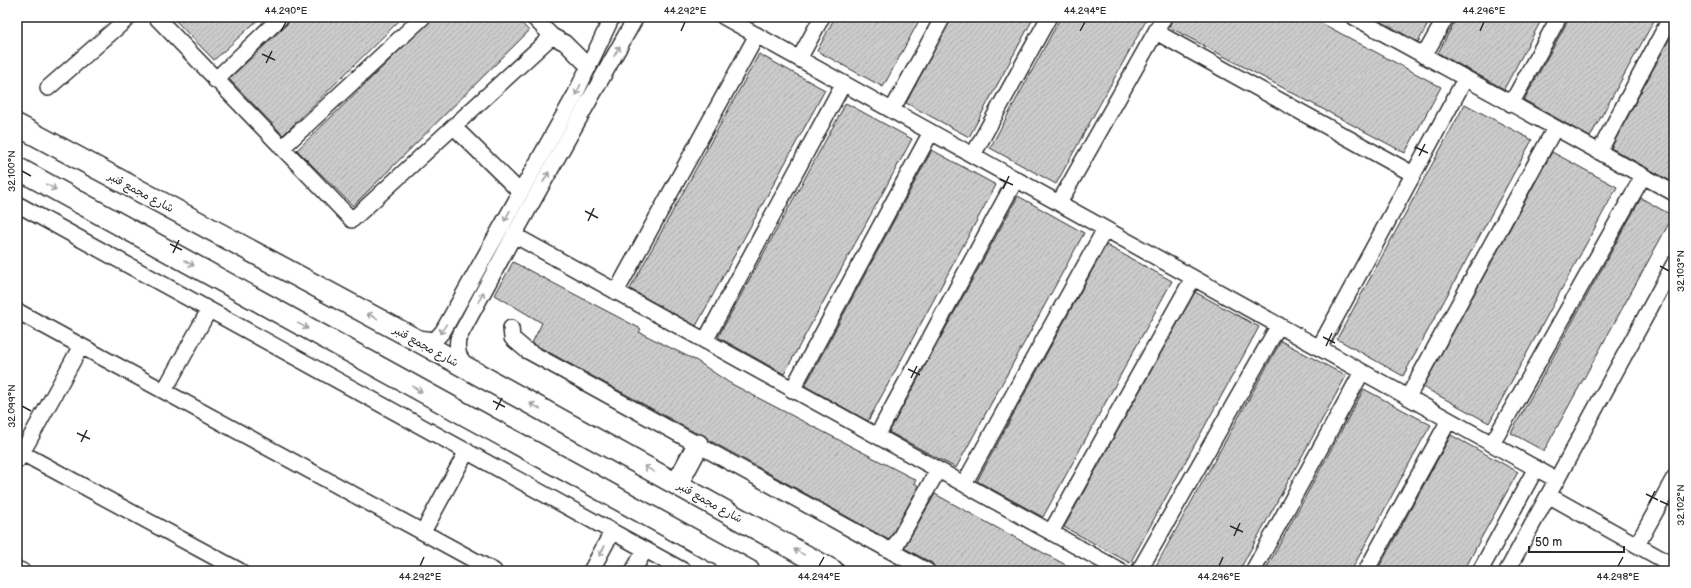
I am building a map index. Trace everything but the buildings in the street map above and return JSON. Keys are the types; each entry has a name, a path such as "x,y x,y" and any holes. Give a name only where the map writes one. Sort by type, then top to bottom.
{"main road":[{"name":"شارع مجمع قنبر","path":"17,125 411,337 833,571"},
{"path":"17,168 749,571"},
{"path":"677,484 698,445"}],"street":[{"path":"48,88 129,17"},
{"path":"156,17 215,80 352,220 552,36"},
{"path":"215,80 282,17"},
{"path":"282,148 423,17"},
{"path":"534,17 552,36 566,43 589,67"},
{"path":"468,369 460,359 457,350 458,339 514,235 612,17"},
{"path":"411,337 435,340 443,331 520,192 554,148 636,17"},
{"path":"724,17 1557,480"},
{"path":"799,58 822,17"},
{"path":"892,110 943,17"},
{"path":"972,155 1050,17"},
{"path":"1059,203 1164,17"},
{"path":"1354,17 1674,193"},
{"path":"1424,56 1446,17"},
{"path":"1511,104 1559,17"},
{"path":"1599,152 1671,17"},
{"path":"1156,32 1413,174"},
{"path":"616,292 757,35"},
{"path":"1319,348 1465,78"},
{"path":"705,341 843,84"},
{"path":"454,127 520,192"},
{"path":"1408,397 1555,128"},
{"path":"792,390 931,132"},
{"path":"1492,444 1643,176"},
{"path":"877,436 1016,179"},
{"path":"17,204 684,571"},
{"path":"964,484 1104,228"},
{"path":"514,235 1122,571"},
{"path":"1507,571 1674,264"},
{"path":"1051,532 1193,278"},
{"path":"164,391 209,310"},
{"path":"17,311 492,571"},
{"path":"1139,571 1279,325"},
{"path":"511,328 512,338 526,350 927,571"},
{"path":"81,346 19,457 240,571"},
{"path":"1253,571 1362,372"},
{"path":"1366,571 1449,420"},
{"path":"423,532 466,451"},
{"path":"1480,571 1536,468"},
{"path":"892,552 938,470"},
{"path":"1637,546 1674,478"},
{"path":"1548,496 1674,566"},
{"path":"591,571 612,532"},
{"path":"633,571 645,550"},
{"path":"17,568 22,571"}]}
